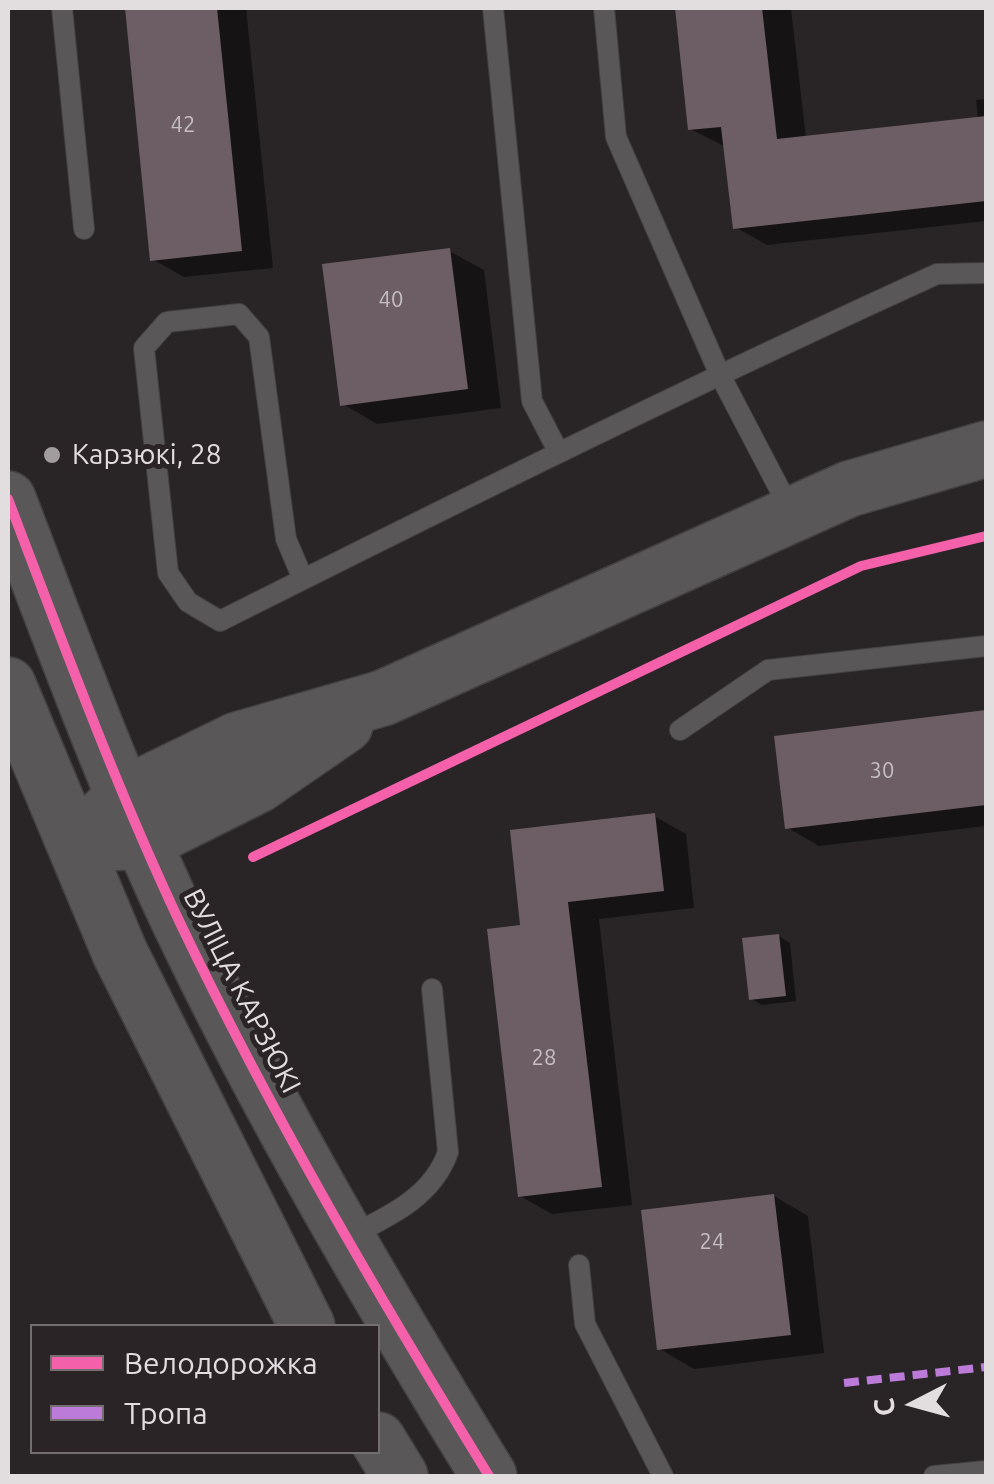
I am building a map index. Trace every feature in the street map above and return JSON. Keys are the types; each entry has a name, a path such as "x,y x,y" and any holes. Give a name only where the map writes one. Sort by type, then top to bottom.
{"street":[{"path":"75,845 135,818 238,740 382,698 849,488 986,449"},
{"name":"ВУЛІЦА КАРЗЮКІ","path":"8,499 135,818 201,965 344,1239 489,1476"},
{"path":"8,684 120,953 307,1324"},
{"path":"380,1443 400,1476"}],"lane":[{"path":"62,8 84,229"},
{"path":"493,8 532,401 558,452"},
{"path":"604,8 616,137 720,374 792,514"},
{"path":"303,579 286,539 260,337 239,314 166,322 144,348 168,573 188,602 220,621 558,452 937,274 986,273"},
{"path":"680,730 768,670 986,646"},
{"path":"344,1239 393,1215 440,1177 448,1152 432,989"},
{"path":"579,1265 585,1324 663,1476"},
{"path":"934,1476 986,1471"}],"building":[{"path":"125,8 217,8 242,251 150,261"},
{"path":"675,8 762,8 777,139 986,116 986,201 733,229 721,127 688,130"},
{"path":"450,248 468,389 340,406 322,264"},
{"path":"986,710 986,805 785,829 774,736"},
{"path":"655,813 664,891 568,902 602,1187 518,1197 487,929 520,925 510,830"},
{"path":"779,934 786,996 749,1000 742,938"},
{"path":"774,1194 791,1335 657,1350 641,1210"}],"marked path":[{"path":"844,1383 986,1367"}],"cycle path":[{"path":"8,499 91,715 182,927 328,1206 489,1476"},
{"path":"253,857 861,566 986,536"}],"place":[{"name":"Карзюкі, 28","path":"52,455"}]}
